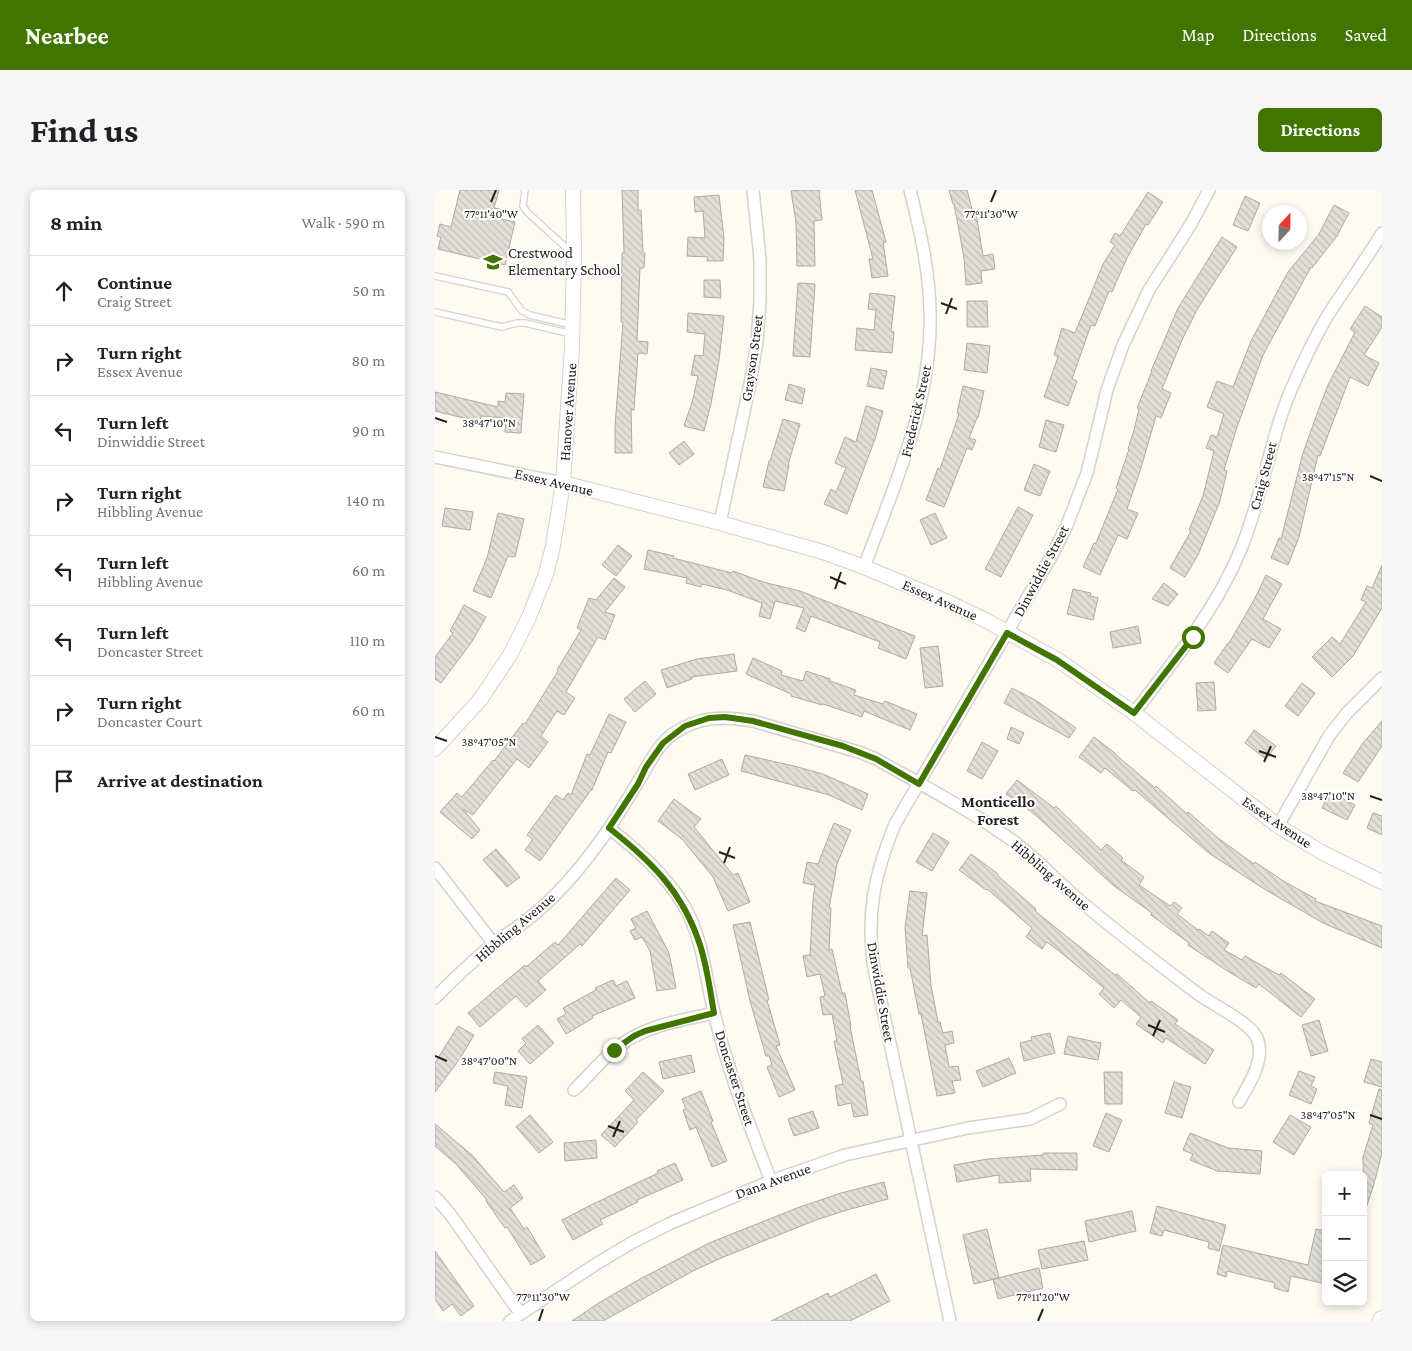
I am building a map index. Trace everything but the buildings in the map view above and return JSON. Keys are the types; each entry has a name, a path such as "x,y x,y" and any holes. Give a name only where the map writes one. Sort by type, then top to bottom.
{"street":[{"name":"Hanover Avenue","path":"435,749 480,700 510,655 529,617 546,574 553,546 563,483 573,330 573,190"},
{"name":"Grayson Street","path":"720,523 751,379 757,341 760,301 760,260 753,190"},
{"name":"Frederick Street","path":"864,567 914,432 929,354 930,311 927,266 910,190"},
{"name":"Dinwiddie Street","path":"950,1321 874,969 870,927 873,894 883,855 895,824 1051,557 1067,525 1087,472 1107,390 1123,345 1149,290 1191,224 1209,190"},
{"name":"Craig Street","path":"1134,713 1193,637 1214,604 1232,570 1250,524 1274,436 1293,383 1328,316 1382,233"},
{"name":"Essex Avenue","path":"435,457 563,483 720,523 823,552 950,603 1057,660 1134,713 1277,826 1323,853 1382,882"},
{"path":"1277,826 1329,736 1347,713 1382,678"},
{"name":"Hibbling Avenue","path":"435,998 450,982 494,944 545,905 576,872 609,828 663,743 685,726 709,718 725,717 753,721 843,746 876,759 985,822 1013,841 1100,917 1196,993 1249,1026 1258,1039 1259,1053 1248,1087 1239,1102"},
{"name":"Doncaster Street","path":"609,828 652,864 668,882 683,904 693,924 701,946 714,1013 739,1097 771,1181"},
{"path":"435,868 494,944"},
{"path":"575,1090 614,1050 634,1036 657,1027 714,1013"},
{"name":"Dana Avenue","path":"510,1321 633,1242 671,1223 771,1181 845,1155 968,1128 1030,1119 1060,1104"},
{"path":"435,1196 450,1214 520,1313"}],"lane":[{"path":"525,190 523,206 527,212 574,256"},
{"path":"435,276 508,292 522,311 573,330"},
{"path":"435,312 503,327 525,323 573,330"}],"place":[{"name":"Crestwood Elementary School","path":"493,262"}],"district":[{"name":"Monticello Forest","path":"998,810"}],"route":[{"path":"614,1050 645,1031 714,1013 701,946 683,904 668,882 652,864 609,828 638,784 656,751 673,734 685,726 709,718 725,717 753,721 862,753 919,784 1007,633 1057,660 1134,713 1193,637"}]}
